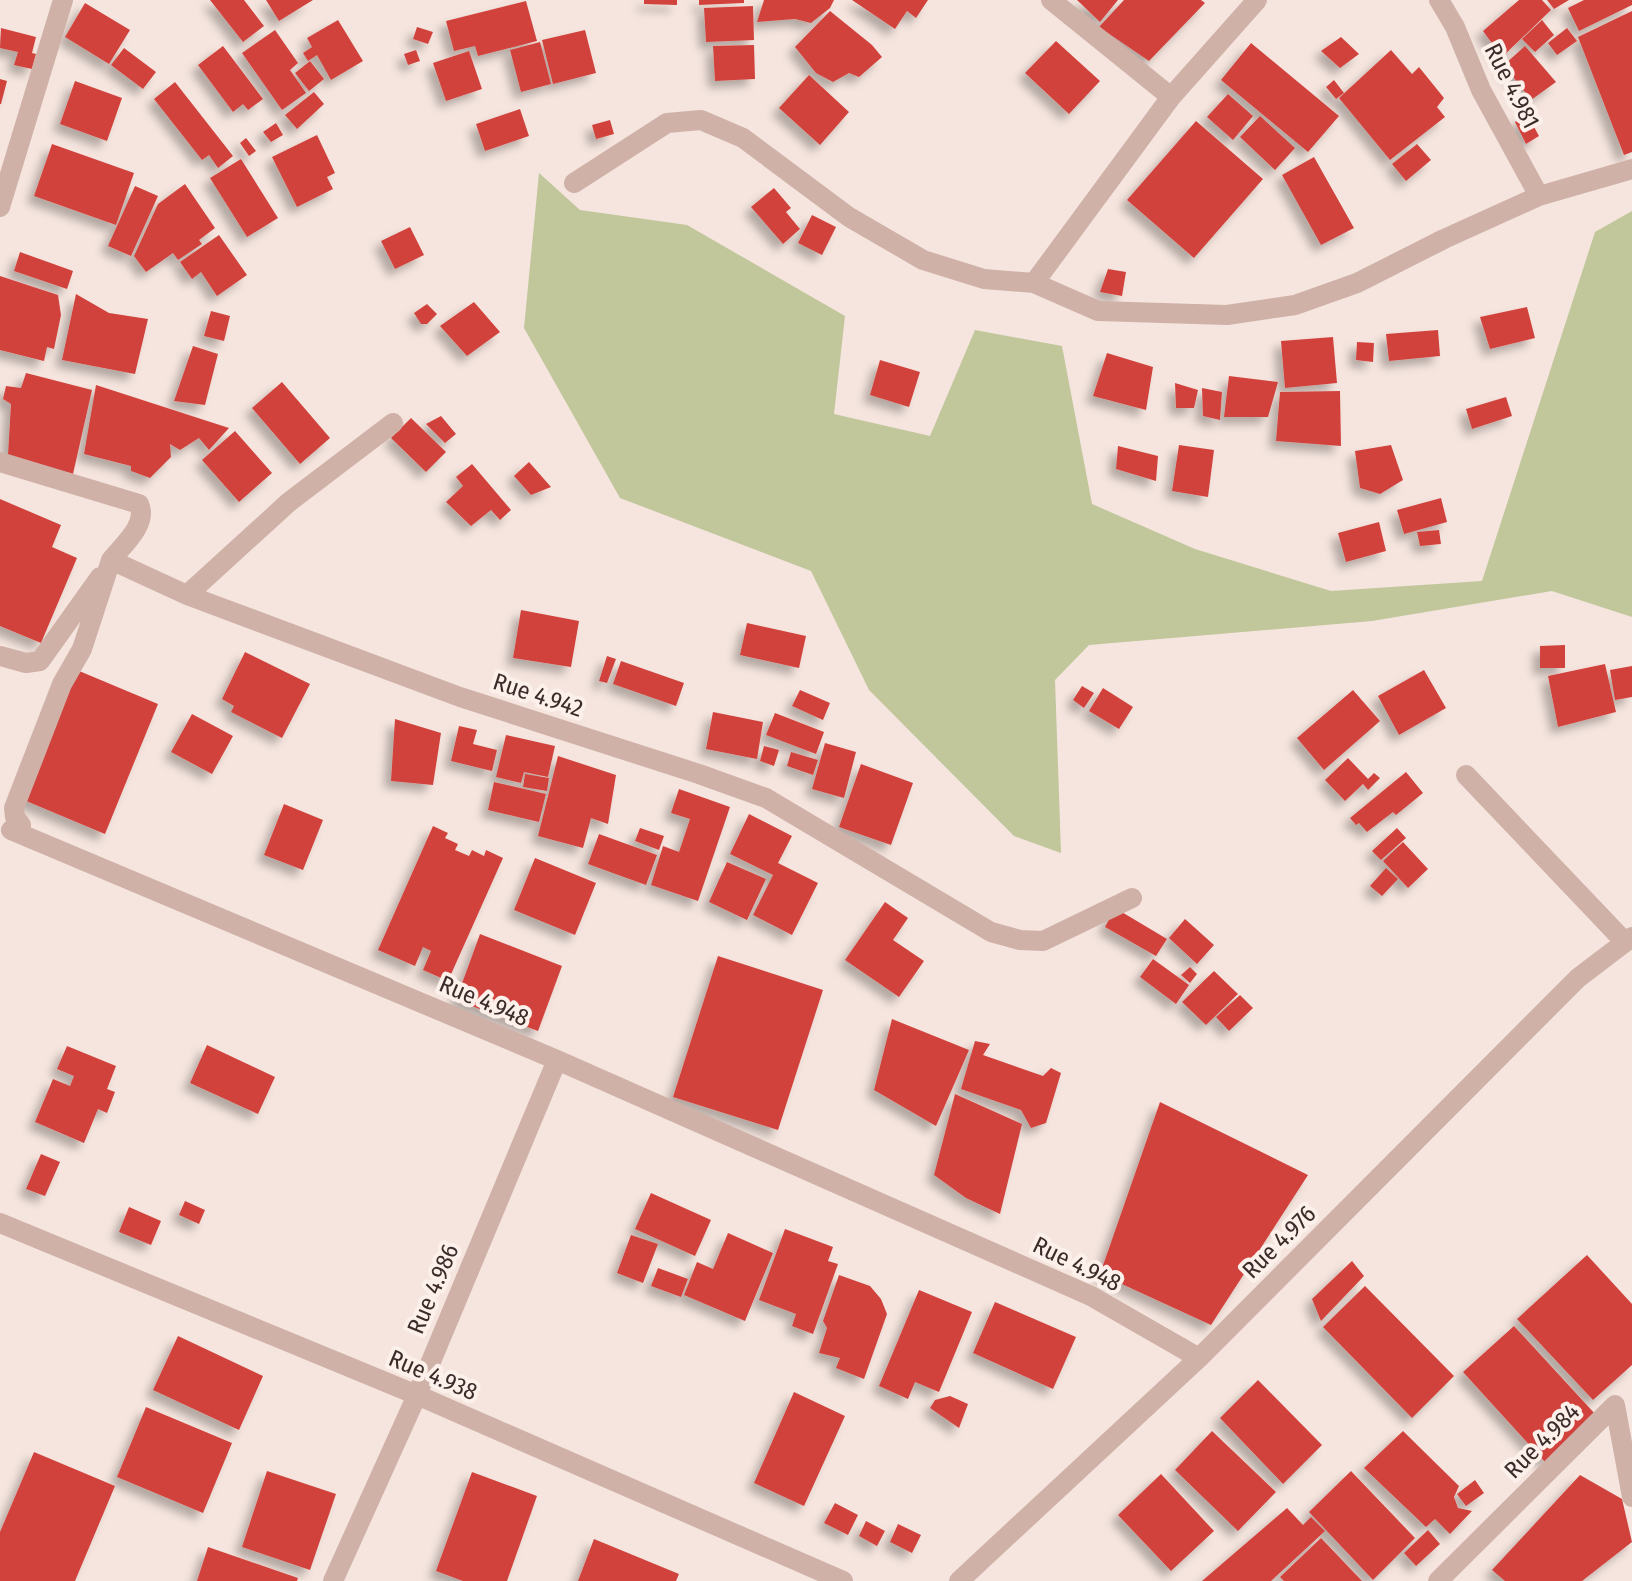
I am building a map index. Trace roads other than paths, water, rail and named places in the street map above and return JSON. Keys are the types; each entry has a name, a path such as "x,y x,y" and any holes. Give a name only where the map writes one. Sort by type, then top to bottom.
{"street":[{"path":"0,207 63,0"},
{"path":"1051,0 1171,97"},
{"path":"1034,283 1171,97 1257,0"},
{"name":"Rue 4.981","path":"1439,0 1455,27 1481,90 1539,196"},
{"path":"574,183 667,123 701,120 743,138 849,217 923,260 984,279 1034,283 1098,311 1227,315 1295,305 1357,283 1539,196 1632,169"},
{"path":"187,595 289,502 393,423"},
{"path":"0,462 139,504 143,512 141,521 40,661 26,663 0,656"},
{"name":"Rue 4.942","path":"111,560 187,595 460,697 766,798 991,932 1020,940 1043,941 1132,898"},
{"name":"Rue 4.948","path":"6,833 21,825 15,817 14,808 62,684 82,649 111,560"},
{"path":"1466,775 1628,939"},
{"name":"Rue 4.948","path":"6,833 557,1060 1091,1296 1199,1358"},
{"name":"Rue 4.976","path":"959,1581 1199,1358 1578,978 1628,939"},
{"name":"Rue 4.986","path":"333,1581 417,1395 557,1060"},
{"name":"Rue 4.938","path":"0,1223 417,1395 843,1581"},
{"name":"Rue 4.984","path":"1624,1398 1632,1497"},
{"name":"Rue 4.984","path":"1438,1581 1624,1398"}]}
